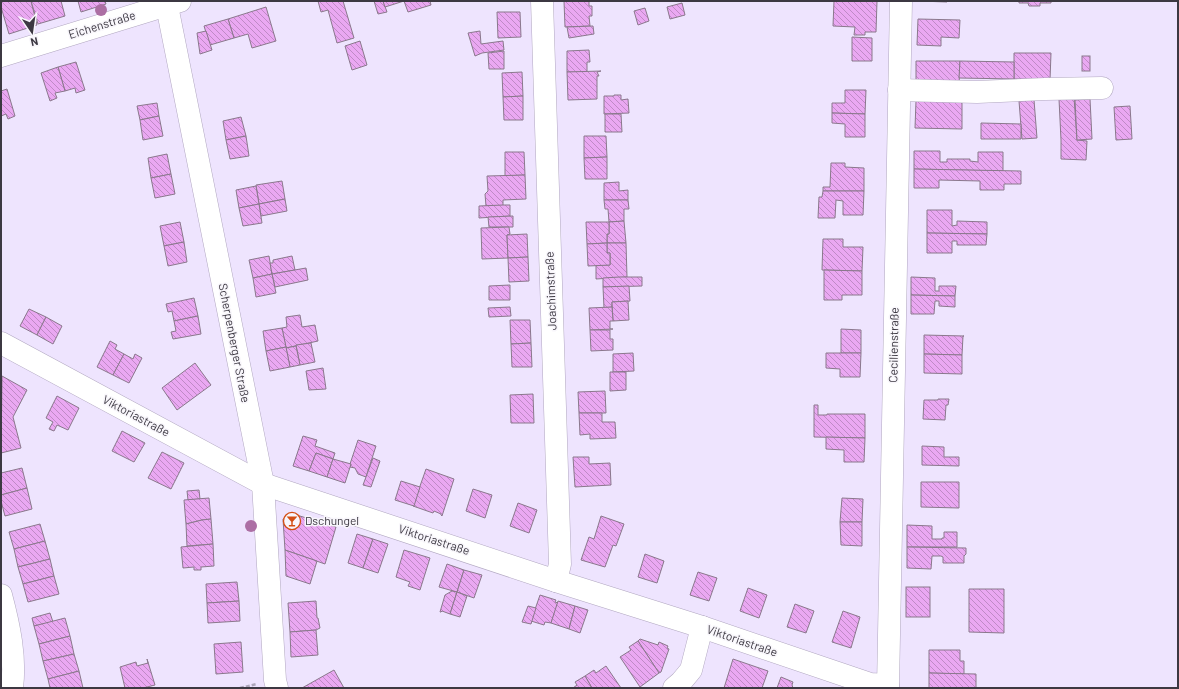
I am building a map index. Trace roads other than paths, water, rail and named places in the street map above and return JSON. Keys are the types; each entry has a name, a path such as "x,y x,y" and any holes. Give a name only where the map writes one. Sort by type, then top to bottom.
{"street":[{"name":"Joachimstraße","path":"542,1 560,564 556,581"},
{"name":"Cecilienstraße","path":"888,687 901,1"},
{"name":"Eichenstraße","path":"1,56 171,3"},
{"name":"Scherpenberger Straße","path":"171,3 263,484 274,680 277,688"},
{"path":"899,90 977,92 1102,88"},
{"name":"Viktoriastraße","path":"1,343 263,484 556,581 702,627 870,684 888,687"},
{"path":"1,595 11,637 12,688"},
{"path":"674,688 682,682 691,670 702,627"}],"place":[{"name":"Dschungel","path":"292,521"}]}
